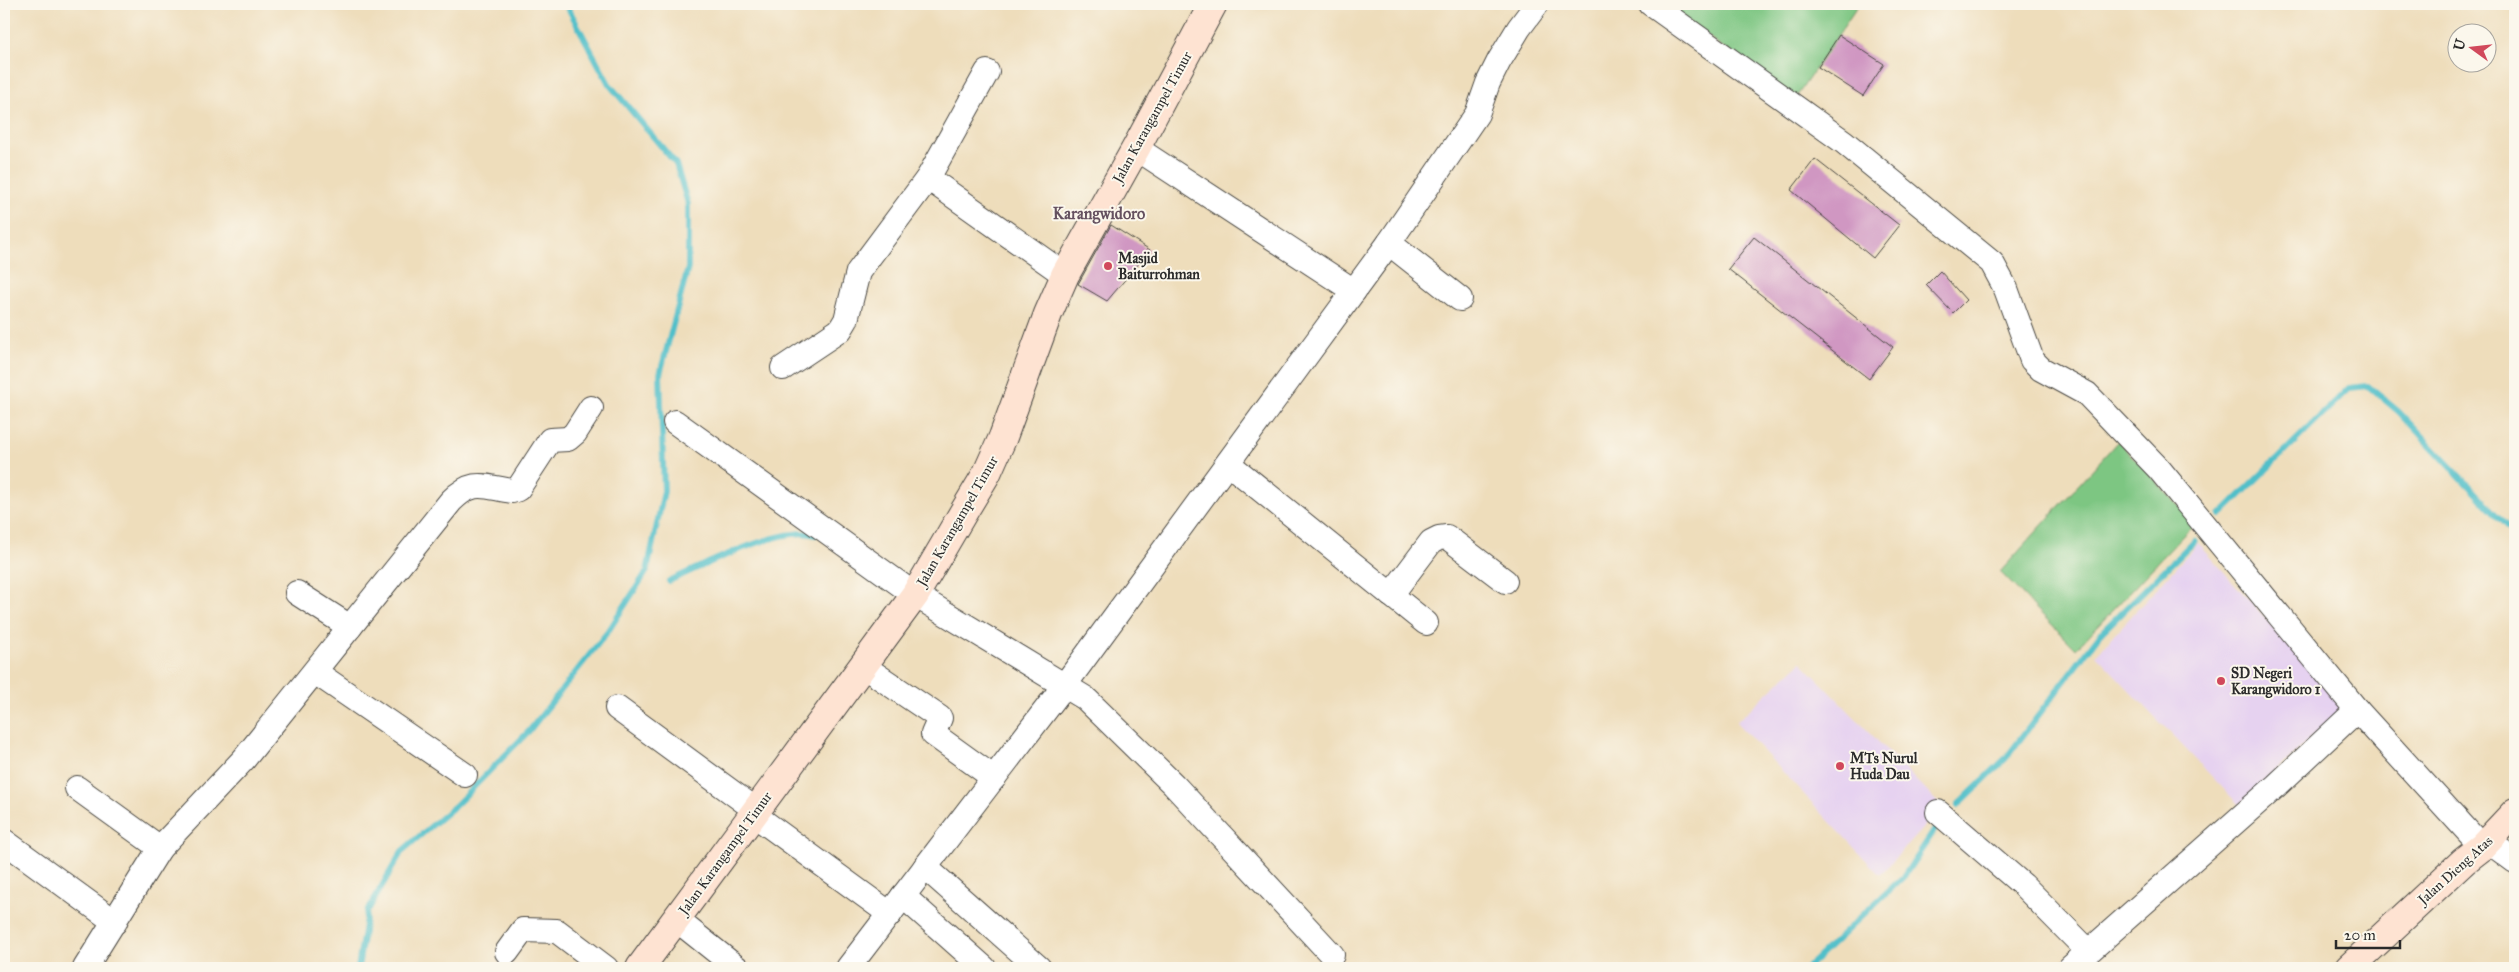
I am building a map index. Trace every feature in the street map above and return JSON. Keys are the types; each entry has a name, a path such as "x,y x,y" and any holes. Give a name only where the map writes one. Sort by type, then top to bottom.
{"street":[{"name":"Jalan Karangampel Timur","path":"640,968 914,595 987,473 1015,406 1048,314 1065,275 1213,4"},
{"path":"848,968 1064,686 1229,464 1389,243 1477,114 1488,83 1499,61 1518,28 1537,4"},
{"path":"1651,4 1844,142 1992,263 2006,288 2032,360 2041,369 2087,394 2122,429 2159,469 2357,710 2485,844 2515,861"},
{"path":"783,368 840,330 846,320 858,272 928,178 987,72"},
{"path":"1136,148 1354,291"},
{"path":"928,178 1065,275"},
{"path":"1389,243 1460,299"},
{"path":"84,968 115,922 160,848 244,759 459,493 477,485 512,491 518,490 550,440 568,439 575,433 591,408"},
{"path":"675,422 914,595 1085,698 1128,738 1332,955"},
{"path":"1229,464 1426,623"},
{"path":"1391,595 1431,542 1447,537 1504,581"},
{"path":"297,593 350,627"},
{"path":"863,666 940,718 933,734 994,778"},
{"path":"315,672 465,775"},
{"path":"617,708 754,812 896,905 984,968"},
{"path":"2070,968 2276,786 2357,710"},
{"path":"77,788 160,848"},
{"path":"1938,812 2023,885 2088,952"},
{"name":"Jalan Dieng Atas","path":"2349,968 2464,860 2485,844 2515,812"},
{"path":"4,841 115,922"},
{"path":"926,867 1040,968"},
{"path":"676,920 737,968"},
{"path":"507,952 523,930 557,931 606,968"}],"shaded area":[{"name":"SD Negeri Karangwidoro 1","path":"2198,543 2345,707 2239,805 2096,655"},
{"name":"MTs Nurul Huda Dau","path":"1801,662 1942,807 1880,875 1736,722"}],"green space":[{"path":"1663,4 1859,4 1795,99"},
{"path":"2118,441 2195,523 2076,649 2000,572"}],"building":[{"path":"1839,35 1884,64 1863,96 1818,67"},
{"path":"1815,159 1899,225 1873,258 1791,190"},
{"name":"Masjid Baiturrohman","path":"1111,225 1150,250 1107,301 1078,284"},
{"path":"1754,237 1893,347 1869,379 1728,269"},
{"path":"1940,271 1966,300 1953,313 1926,285"}],"waterway":[{"path":"358,968 367,912 402,851 456,805 529,731 609,630 647,571 664,491 660,374 688,268 688,204 676,164 609,84 566,4"},
{"path":"2220,515 2349,388 2368,386 2399,412 2515,535"},
{"path":"669,581 721,557 763,541 801,533 815,535"},
{"path":"1958,805 2006,758 2101,633 2195,540"},
{"path":"1807,968 1904,876 1936,828"}],"place":[{"name":"Masjid Baiturrohman","path":"1108,266"},
{"name":"SD Negeri Karangwidoro 1","path":"2221,681"},
{"name":"MTs Nurul Huda Dau","path":"1840,766"}],"district":[{"name":"Karangwidoro","path":"1099,213"}]}
